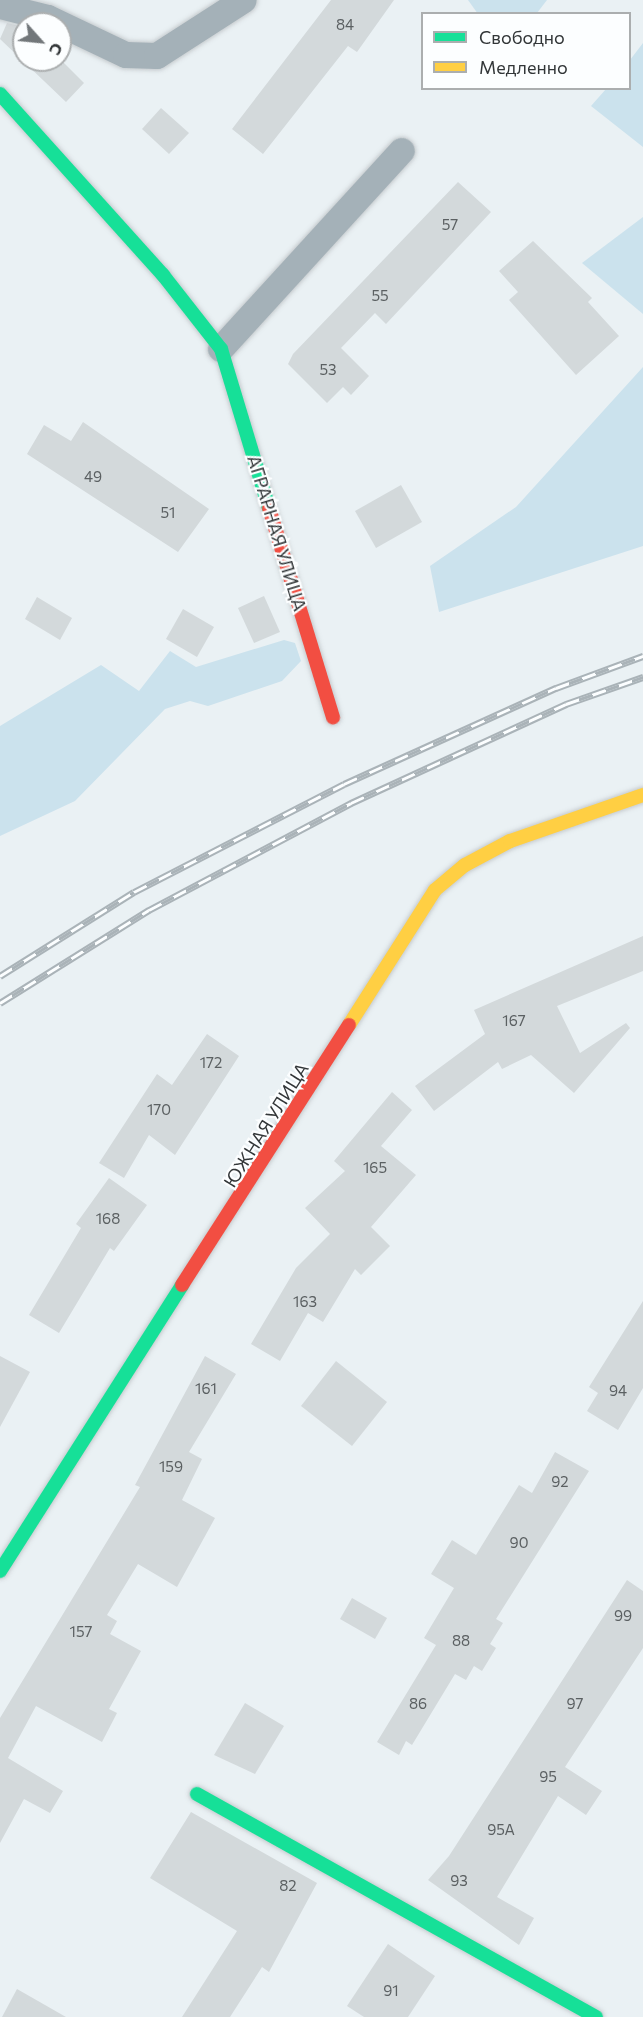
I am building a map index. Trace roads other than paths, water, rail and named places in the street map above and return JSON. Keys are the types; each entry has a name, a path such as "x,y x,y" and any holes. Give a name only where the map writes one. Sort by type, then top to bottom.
{"street":[{"path":"0,6 48,18 126,56 157,56 244,0"},
{"name":"АГРАРНАЯ УЛИЦА","path":"0,94 163,275 221,349 333,717"},
{"path":"221,349 402,151"},
{"name":"ЮЖНАЯ УЛИЦА","path":"0,1571 435,890 465,865 510,841 643,795"},
{"path":"197,1794 596,2017"}],"railway":[{"path":"0,976 134,892 344,784 556,688 643,656"},
{"path":"0,1003 149,910 351,803 566,704 643,677"}]}
